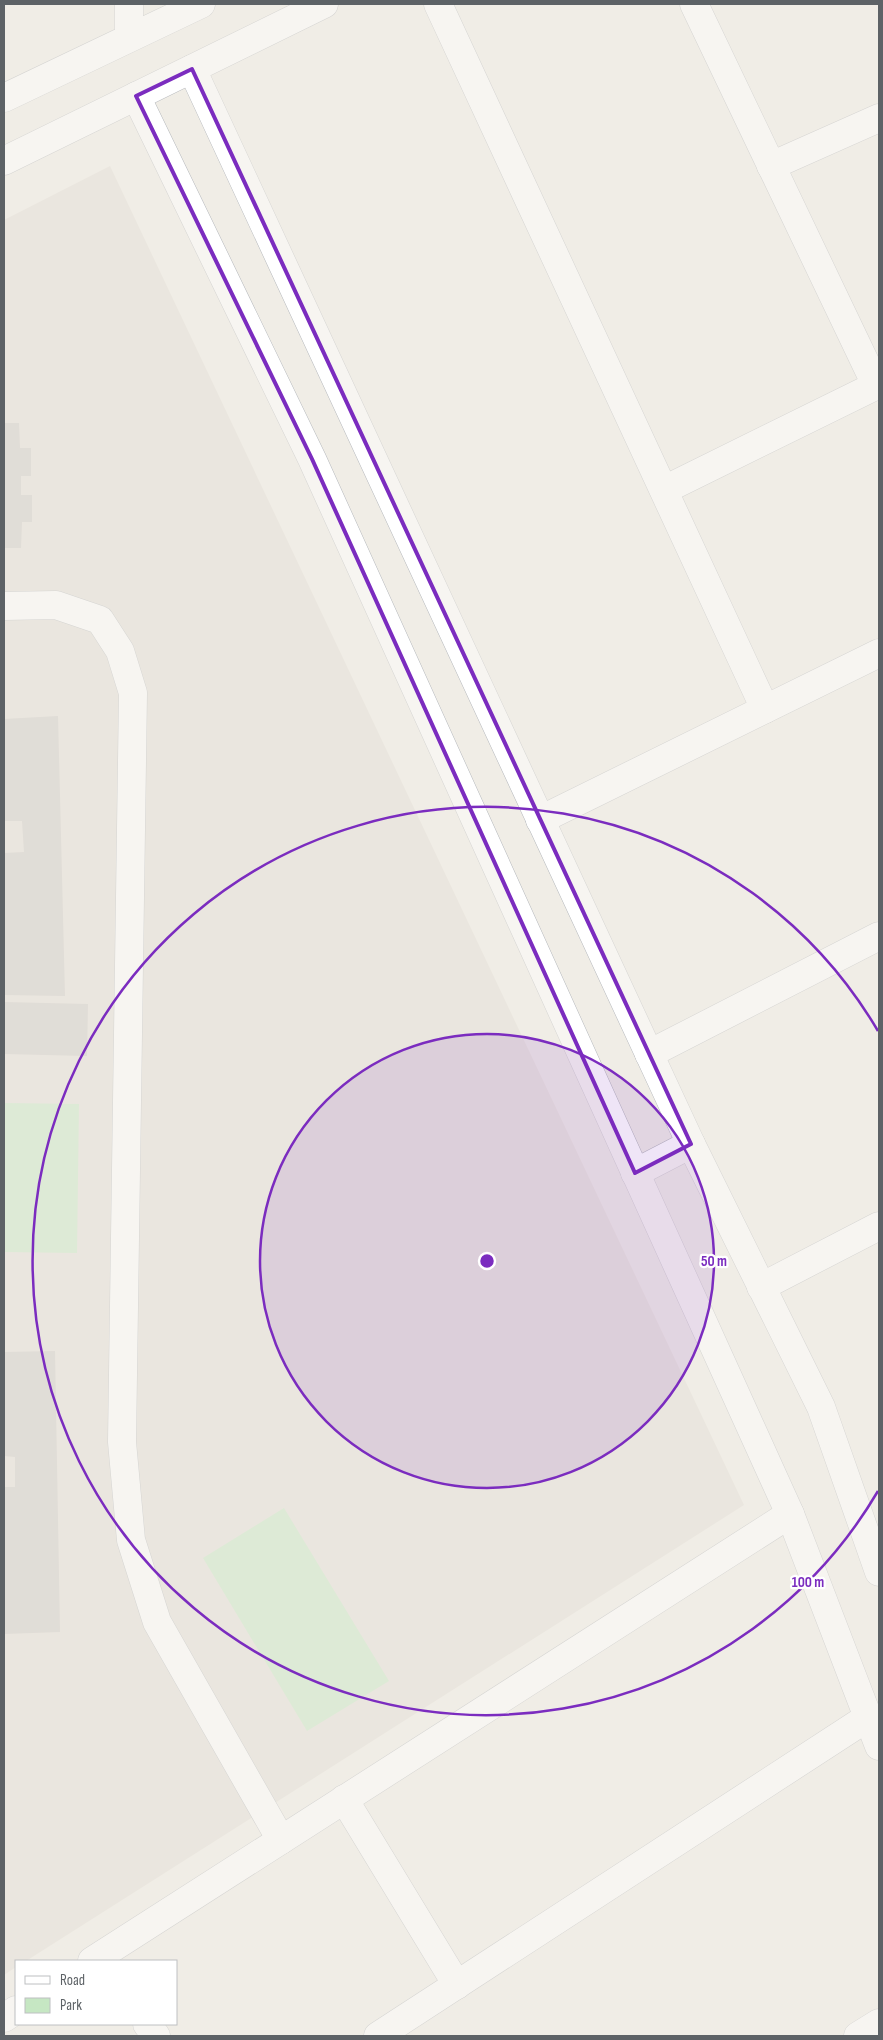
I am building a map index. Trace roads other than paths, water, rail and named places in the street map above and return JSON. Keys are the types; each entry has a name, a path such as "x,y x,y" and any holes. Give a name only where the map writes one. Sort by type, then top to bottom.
{"street":[{"path":"128,4 129,36"},
{"path":"4,98 129,36 201,4"},
{"path":"4,161 324,4"},
{"path":"438,4 765,708"},
{"path":"664,490 878,385 694,4"},
{"path":"192,68 691,1144 821,1407 879,1572"},
{"path":"136,96 312,458 790,1514 870,1716 879,1746"},
{"path":"771,166 879,118"},
{"path":"4,606 56,605 100,620 120,651 133,692 122,1442 131,1540 157,1622 281,1840"},
{"path":"540,820 879,653"},
{"path":"649,1054 879,936"},
{"path":"635,1173 691,1144"},
{"path":"761,1287 879,1226"},
{"path":"98,1960 344,1799 790,1514"},
{"path":"378,2036 870,1716"},
{"path":"344,1799 457,1985"},
{"path":"4,2018 15,2011"},
{"path":"858,2036 879,2023"},
{"path":"148,2025 156,2036"}]}
